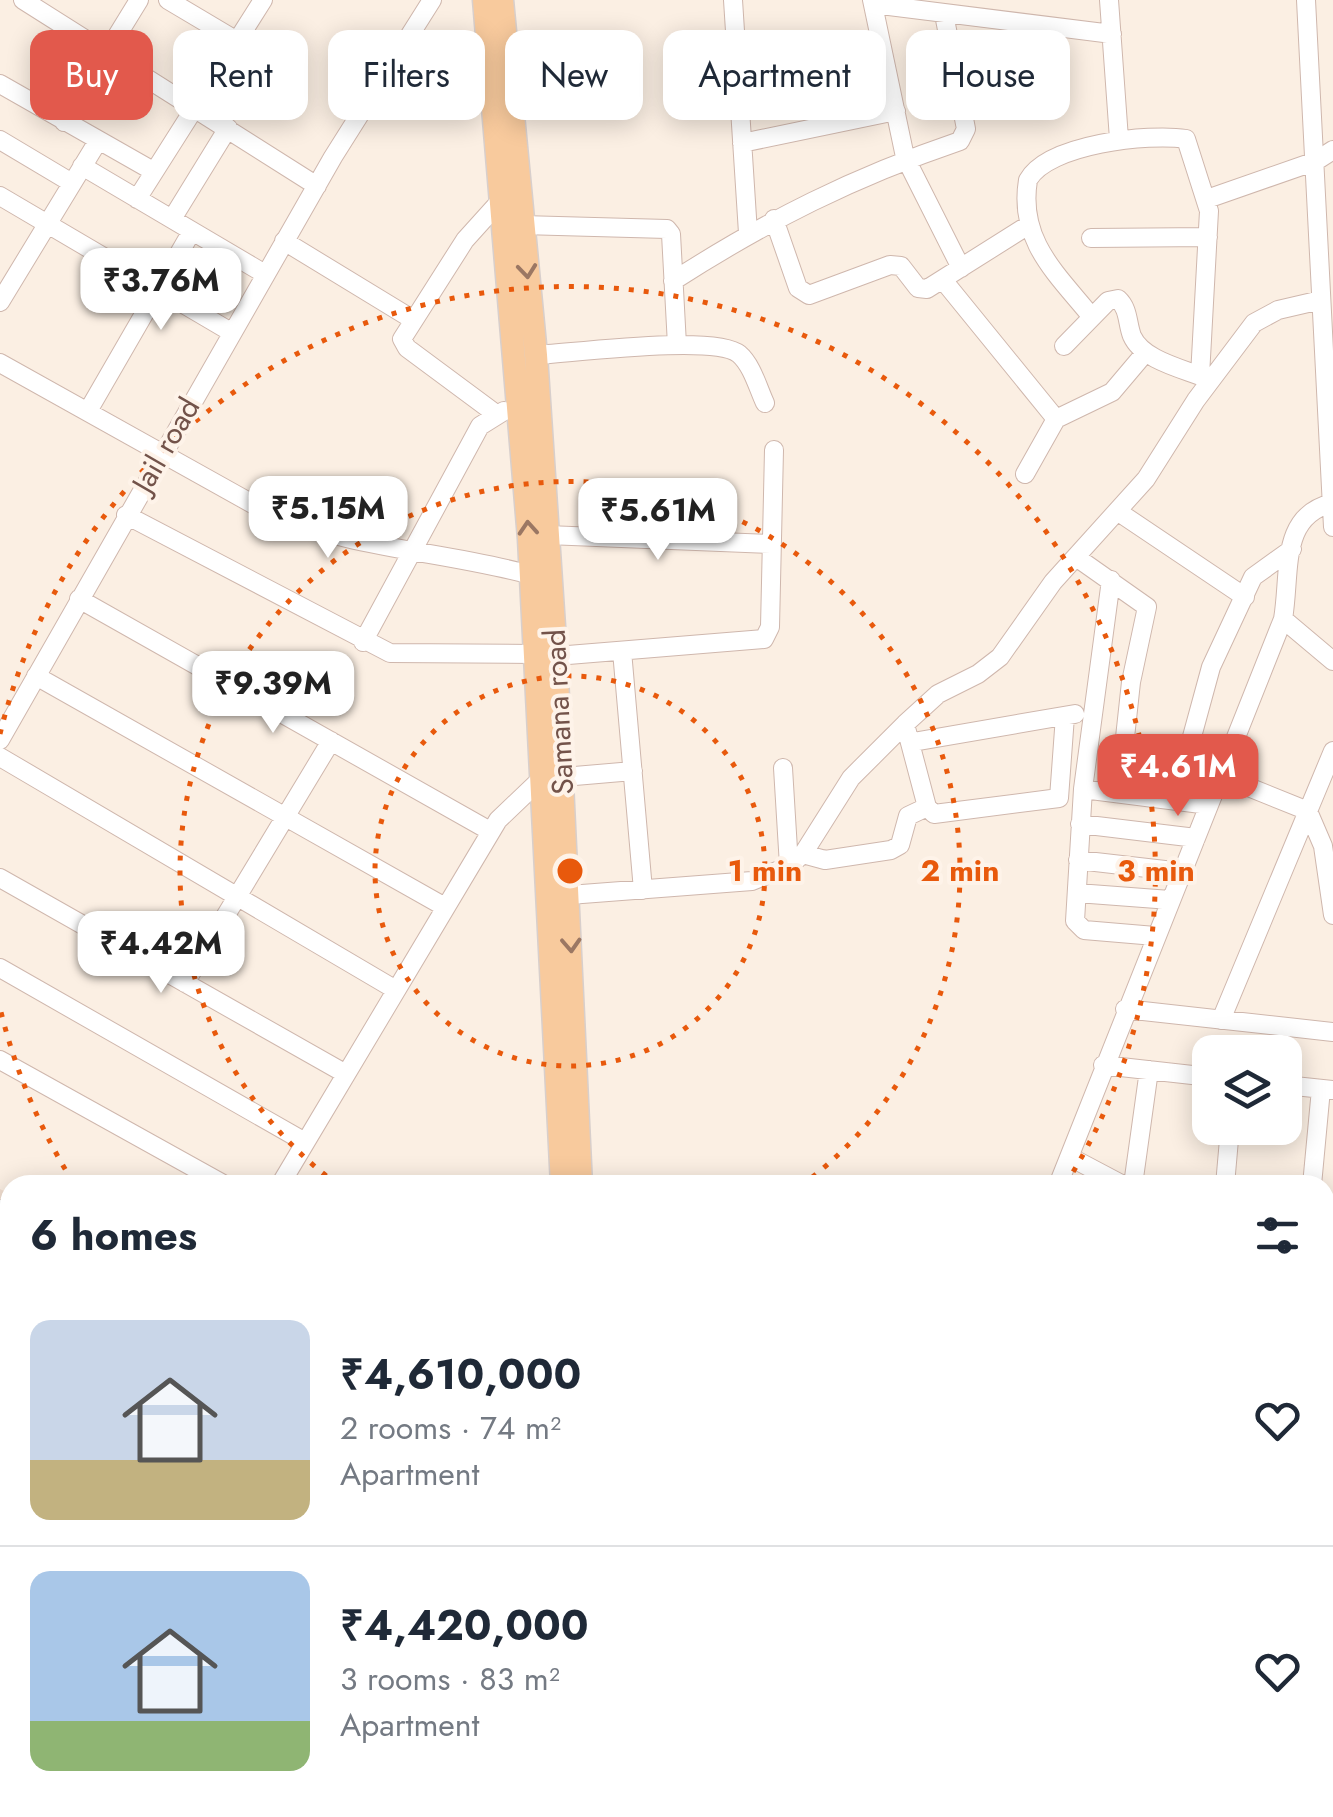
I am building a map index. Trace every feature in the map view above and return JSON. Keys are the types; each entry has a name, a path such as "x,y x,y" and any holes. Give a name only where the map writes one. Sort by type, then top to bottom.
{"main road":[{"name":"Samana road","path":"484,0 502,199 507,410 546,655"},
{"name":"Samana road","path":"502,0 536,356 547,535 546,655 562,1175"},
{"name":"Samana road","path":"552,778 568,896 581,1175"}],"street":[{"path":"22,0 72,30"},
{"path":"121,30 139,0"},
{"path":"168,0 218,30"},
{"path":"243,30 263,0"},
{"name":"Jail road","path":"0,740 284,241 432,0"},
{"path":"734,0 748,233"},
{"path":"1109,0 1119,139"},
{"path":"1306,0 1316,160 1325,183 1322,300 1330,370 1333,527"},
{"path":"960,268 905,157 872,2 1112,34"},
{"path":"673,281 774,219 905,157 973,132 944,14"},
{"path":"0,84 153,171"},
{"path":"742,143 896,111"},
{"path":"138,199 187,120"},
{"path":"215,120 317,186"},
{"path":"172,219 228,128"},
{"path":"1091,316 1034,246 1027,226 1027,186 1032,172 1048,160 1119,139 1186,139 1207,199 1205,378"},
{"path":"0,140 72,183"},
{"path":"0,302 98,141"},
{"path":"1207,199 1316,160 1333,150"},
{"path":"82,166 265,274"},
{"path":"0,196 231,332"},
{"path":"363,642 480,426 507,410 406,348 402,339 465,240 502,199"},
{"path":"774,219 803,294 820,293 890,264 901,266 922,290 1027,226"},
{"path":"522,225 667,229 677,345"},
{"path":"88,411 192,231"},
{"path":"1091,238 1208,237"},
{"path":"284,241 412,319"},
{"path":"0,262 18,273"},
{"path":"943,280 1056,419"},
{"path":"796,860 850,778 938,694 978,674 1000,657 1076,557 1146,480 1205,378 1266,314 1322,300"},
{"path":"1064,346 1108,301 1122,302 1131,333 1145,353 1205,378"},
{"path":"536,356 677,345 733,350 747,364 765,403"},
{"path":"1025,474 1056,419 1112,392 1145,353"},
{"path":"0,363 307,529 342,540 414,550 531,575"},
{"path":"126,514 363,642 409,656 546,655 764,639 770,627 774,450"},
{"path":"1062,1175 1282,619 1292,550 1302,516 1331,504"},
{"path":"1117,511 1245,598"},
{"path":"547,535 771,544"},
{"path":"1175,799 1212,667 1258,570 1292,550"},
{"path":"1076,557 1145,603 1147,614 1131,682 1118,793"},
{"path":"1111,580 1083,789 1079,927 1155,936"},
{"path":"79,599 490,831"},
{"path":"1282,619 1333,661"},
{"path":"622,651 644,890"},
{"path":"36,676 445,907"},
{"path":"913,742 1092,711"},
{"path":"905,724 913,742 927,808 934,814 1058,798 1065,716"},
{"path":"185,983 331,741"},
{"path":"1221,1020 1333,752"},
{"path":"0,757 235,899 396,990"},
{"path":"782,768 796,860"},
{"path":"286,1175 490,831 509,806 552,778 633,771"},
{"path":"1221,776 1308,812 1323,846 1333,915"},
{"path":"1083,789 1210,805"},
{"path":"568,896 752,882 796,860 825,860 897,848 908,816 927,808"},
{"path":"1080,824 1196,838"},
{"path":"1078,860 1182,872"},
{"path":"0,878 346,1074"},
{"path":"1077,893 1170,900"},
{"path":"0,968 305,1142"},
{"path":"1125,1009 1333,1032"},
{"path":"0,1060 207,1175"},
{"path":"1103,1065 1192,1075"},
{"path":"1134,1175 1149,1070"},
{"path":"1302,1087 1327,1090 1314,1175"},
{"path":"1226,1175 1229,1145"},
{"path":"1070,1157 1104,1175"}]}
